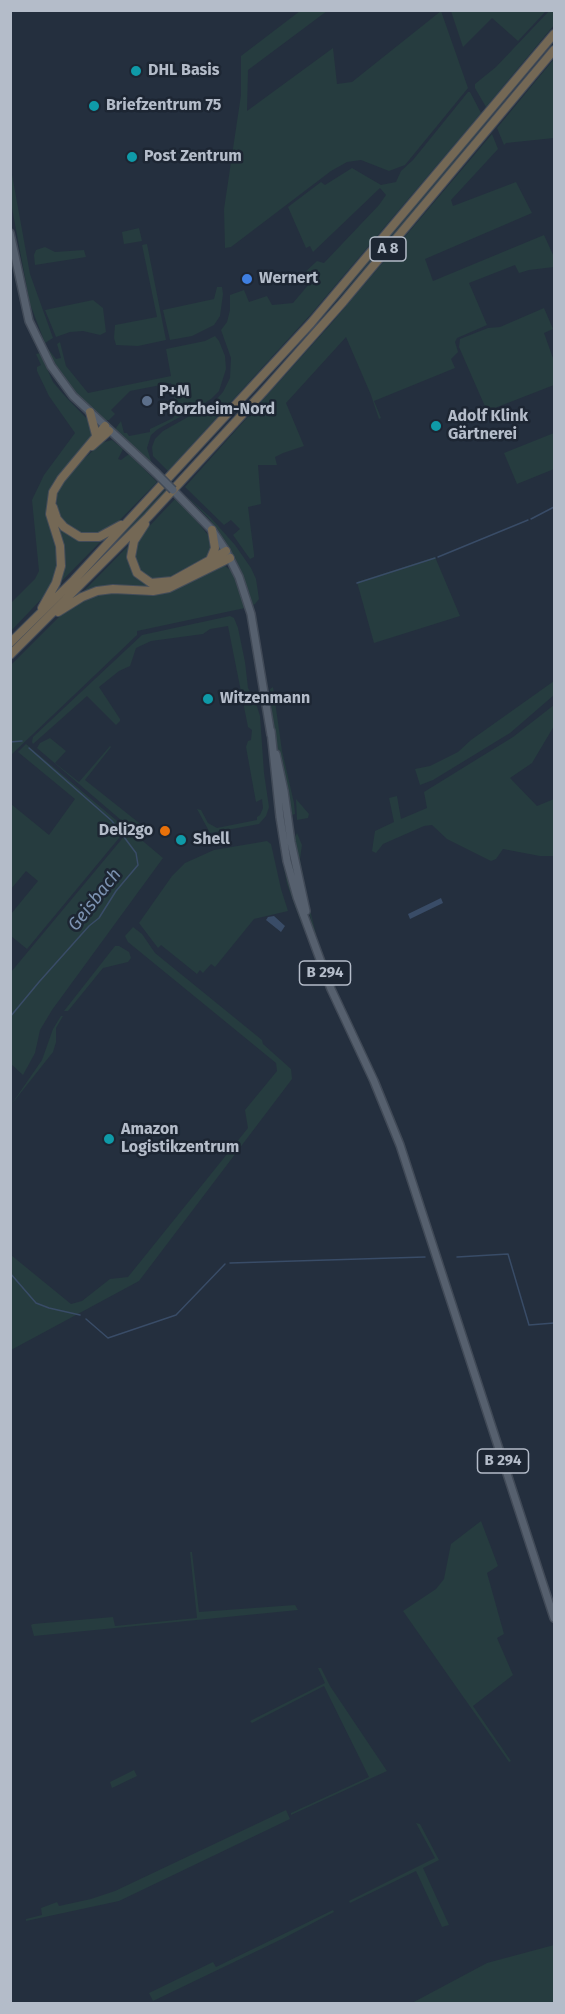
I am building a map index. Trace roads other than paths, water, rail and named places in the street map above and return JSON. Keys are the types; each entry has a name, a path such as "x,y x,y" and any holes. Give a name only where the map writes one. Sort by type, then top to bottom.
{"highway":[{"name":"A 8","path":"10,643 126,524 318,315 555,34"},
{"name":"A 8","path":"10,655 148,517 303,348 555,50"},
{"path":"90,412 96,435"},
{"path":"88,448 96,435 107,429"},
{"path":"38,616 56,583 61,566 60,546 50,514 55,489 61,479 107,429"},
{"path":"52,502 61,524 69,532 80,537 99,537 126,524"},
{"path":"148,517 134,541 131,553 135,569 145,579 156,583 167,583 210,560 228,554"},
{"path":"210,560 215,548 212,530"},
{"path":"51,615 97,591 113,589 153,591 172,587 228,554"}],"main road":[{"name":"B 294","path":"10,233 24,304 37,342 59,378 107,429 188,503 212,530 228,554 249,606 271,731 275,782 287,861 297,897 331,990 374,1081 400,1145 555,1618"}],"water":[{"path":"441,898 443,903 410,919 408,914"},
{"path":"274,916 285,926 281,932 266,920"}],"waterway":[{"path":"531,519 554,507"},
{"path":"438,557 528,520"},
{"path":"357,583 435,558"},
{"path":"10,742 22,741"},
{"name":"Geisbach","path":"10,1017 89,926 99,918 116,891 138,865 136,853 112,821 29,748"},
{"path":"457,1257 508,1254 529,1325 554,1323"},
{"name":"Geisbach","path":"230,1263 425,1257"},
{"name":"Geisbach","path":"86,1319 108,1338 176,1315 225,1264"},
{"name":"Geisbach","path":"10,1273 36,1303 80,1315"}],"place":[{"name":"DHL Basis","path":"136,71"},
{"name":"Briefzentrum 75","path":"94,106"},
{"name":"Post Zentrum","path":"132,157"},
{"name":"Wernert","path":"247,279"},
{"name":"P+M Pforzheim-Nord","path":"147,401"},
{"name":"Adolf Klink Gärtnerei","path":"436,426"},
{"name":"Witzenmann","path":"208,699"},
{"name":"Deli2go","path":"165,831"},
{"name":"Shell","path":"181,840"},
{"name":"Amazon Logistikzentrum","path":"109,1139"}]}
